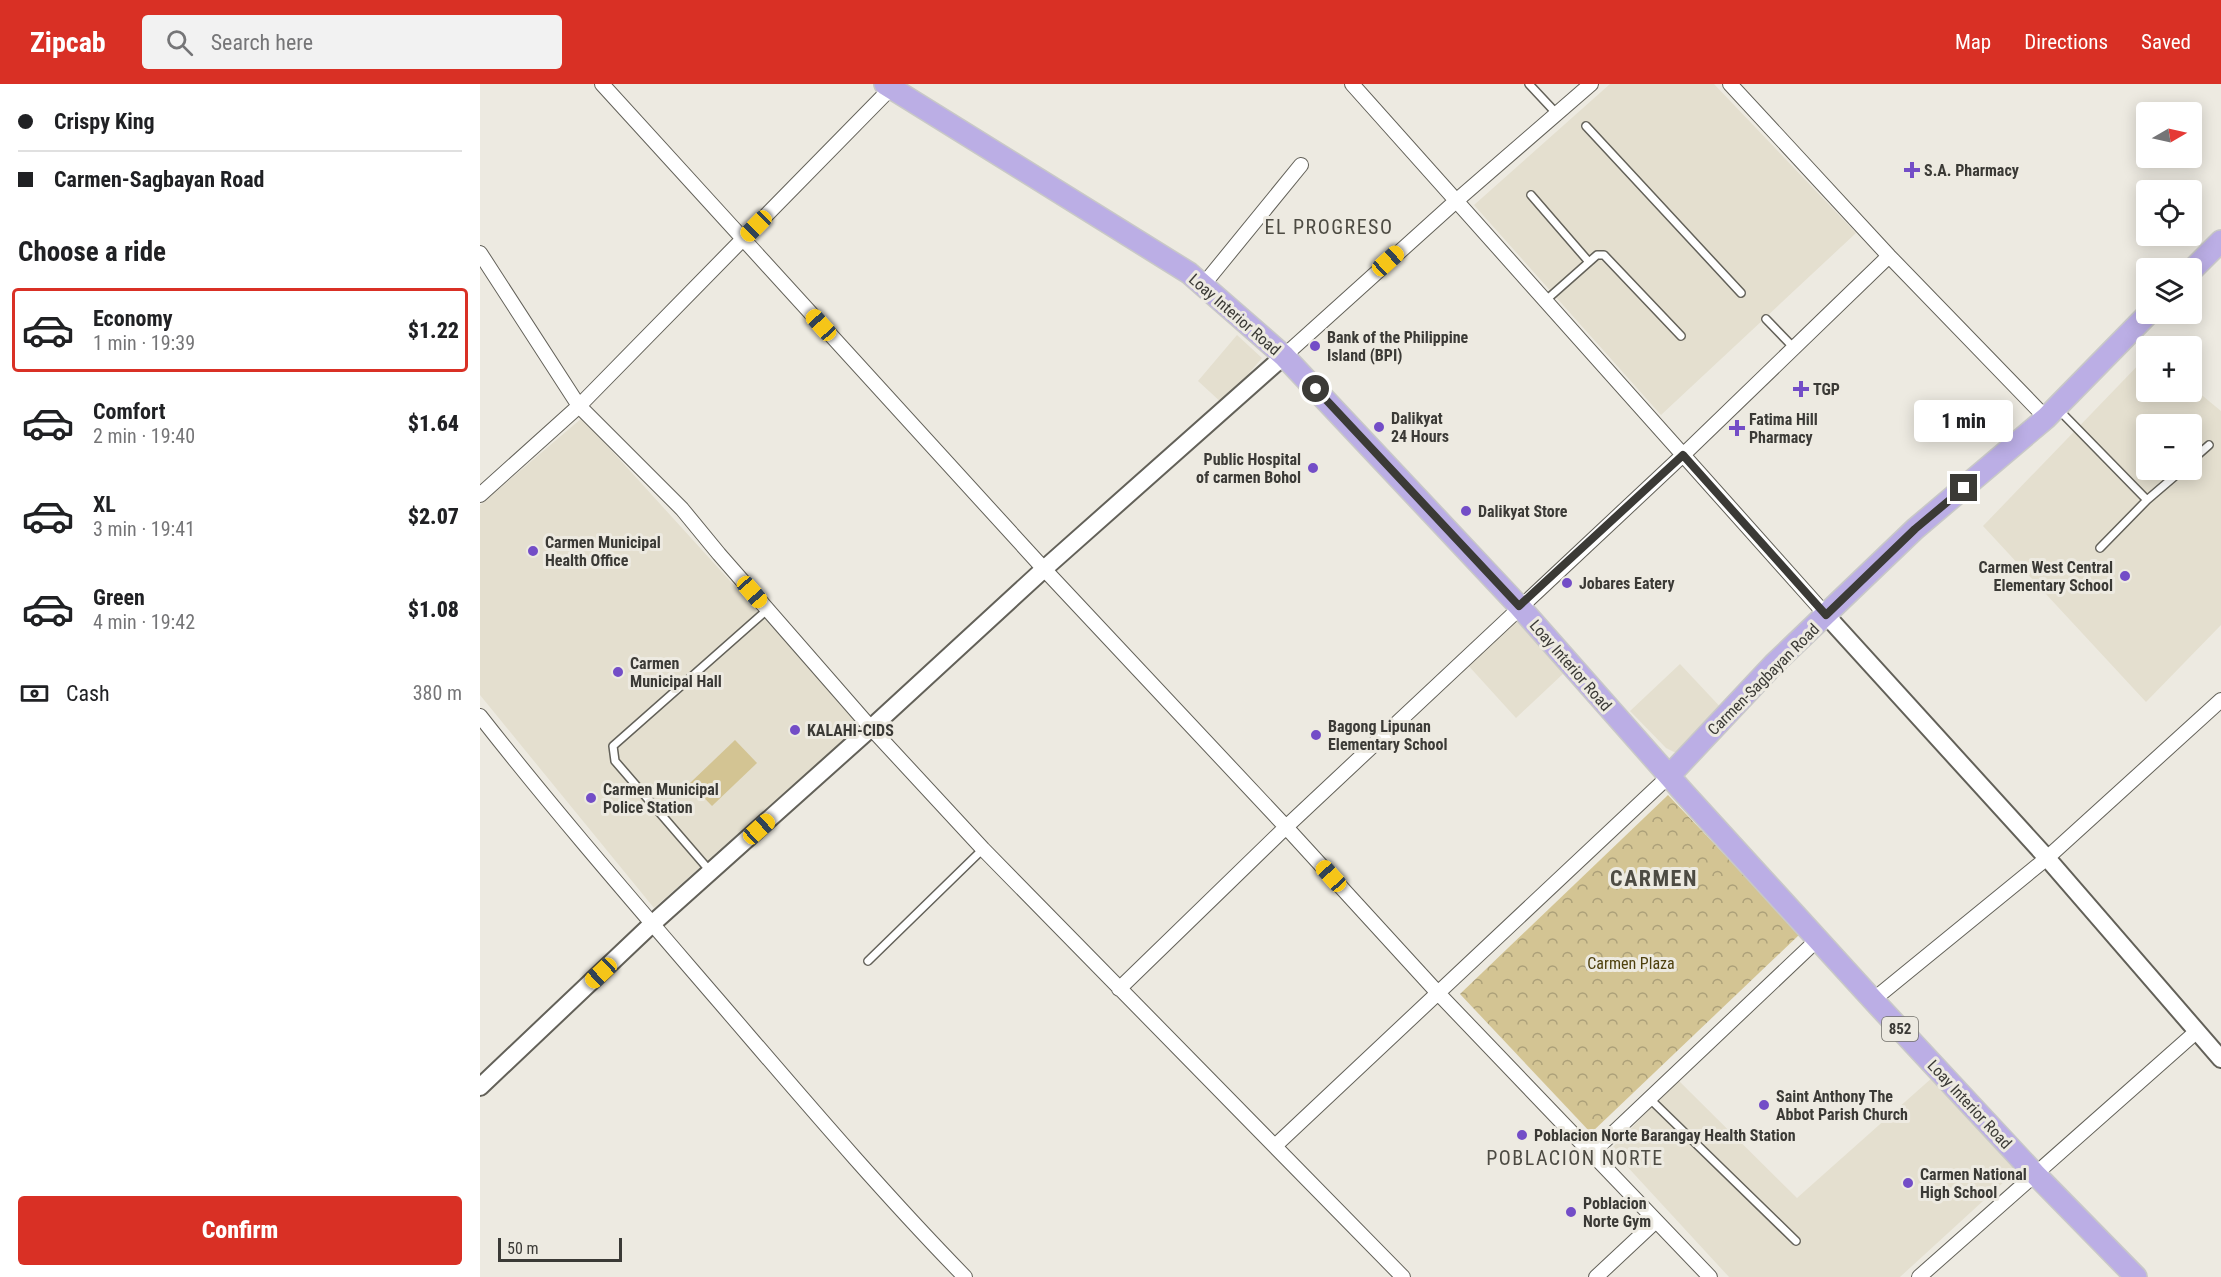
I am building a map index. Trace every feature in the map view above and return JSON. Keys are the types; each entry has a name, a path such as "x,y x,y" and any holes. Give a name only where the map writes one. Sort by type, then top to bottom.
{"main road":[{"name":"Loay Interior Road","path":"890,85 1174,263 1204,284 1284,356 1519,606 1817,940 2034,1173 2136,1277"},
{"path":"2202,260 2221,241"},
{"name":"Carmen-Sagbayan Road","path":"1670,776 1774,664 1915,529 2051,412 2138,324"}],"street":[{"path":"602,84 1044,569 1437,992 1710,1277"},
{"path":"1352,84 1826,615 2047,858 2221,1059"},
{"path":"480,1087 652,924 1044,569 1456,201 1591,84"},
{"path":"1730,84 1889,256 2051,412"},
{"path":"480,495 579,406 890,85"},
{"path":"1204,284 1301,165"},
{"path":"480,253 579,406 682,509 871,728 983,849 1403,1277"},
{"path":"1119,989 1286,827 1519,606 1683,455 1889,256"},
{"path":"1873,1000 2047,858 2221,700"},
{"path":"480,716 652,924 874,1181 965,1277"},
{"path":"1275,1146 1670,776"},
{"path":"1592,1153 1817,940"},
{"path":"1919,1277 2196,1032"},
{"path":"1596,1277 1656,1221"}],"lane":[{"path":"1529,84 1557,114"},
{"path":"1586,126 1741,293"},
{"path":"1531,195 1589,262"},
{"path":"1545,301 1589,262 1600,254 1604,255 1681,336"},
{"path":"1766,319 1794,348"},
{"path":"2051,412 2148,500"},
{"path":"2202,451 2209,445"},
{"path":"2100,548 2170,480"},
{"path":"710,872 615,761 613,746 768,610"},
{"path":"868,961 983,849"},
{"path":"1649,1098 1796,1241"}],"shaded area":[{"path":"1610,84 1714,84 1856,233 1661,415 1474,205"},
{"path":"1237,335 1262,358 1223,404 1198,381"},
{"name":"Carmen West Central Elementary School","path":"2136,367 2136,402 2202,402 2202,395 2221,411 2221,625 2146,702 1983,526"},
{"path":"582,418 861,725 654,908 480,695 480,505"},
{"path":"1515,618 1565,672 1516,718 1466,663"},
{"path":"1680,664 1725,712 1679,752 1674,752 1666,748 1630,711"},
{"name":"Carmen National High School","path":"1933,1077 2018,1169 1900,1277 1729,1277 1611,1149 1678,1080 1797,1198"}],"green space":[{"path":"735,740 757,763 712,806 690,783"},
{"name":"Carmen Plaza","path":"1668,795 1800,934 1591,1133 1460,994"}],"place":[{"name":"S.A. Pharmacy","path":"1912,170"},
{"name":"Bank of the Philippine Island (BPI)","path":"1315,346"},
{"name":"TGP","path":"1801,389"},
{"name":"Dalikyat 24 Hours","path":"1379,427"},
{"name":"Fatima Hill Pharmacy","path":"1737,428"},
{"name":"Public Hospital of carmen Bohol","path":"1313,468"},
{"name":"Dalikyat Store","path":"1466,511"},
{"name":"Carmen Municipal Health Office","path":"533,551"},
{"name":"Carmen West Central Elementary School","path":"2125,576"},
{"name":"Jobares Eatery","path":"1567,583"},
{"name":"Carmen Municipal Hall","path":"618,672"},
{"name":"KALAHI-CIDS","path":"795,730"},
{"name":"Bagong Lipunan Elementary School","path":"1316,735"},
{"name":"Carmen Municipal Police Station","path":"591,798"},
{"name":"Saint Anthony The Abbot Parish Church","path":"1764,1105"},
{"name":"Poblacion Norte Barangay Health Station","path":"1522,1135"},
{"name":"Carmen National High School","path":"1908,1183"},
{"name":"Poblacion Norte Gym","path":"1571,1212"}],"district":[{"name":"EL PROGRESO","path":"1329,227"},
{"name":"CARMEN","path":"1654,878"},
{"name":"POBLACION NORTE","path":"1575,1158"}],"route":[{"path":"1316,389 1519,606 1683,455 1826,615 1915,529 1964,488"}]}
